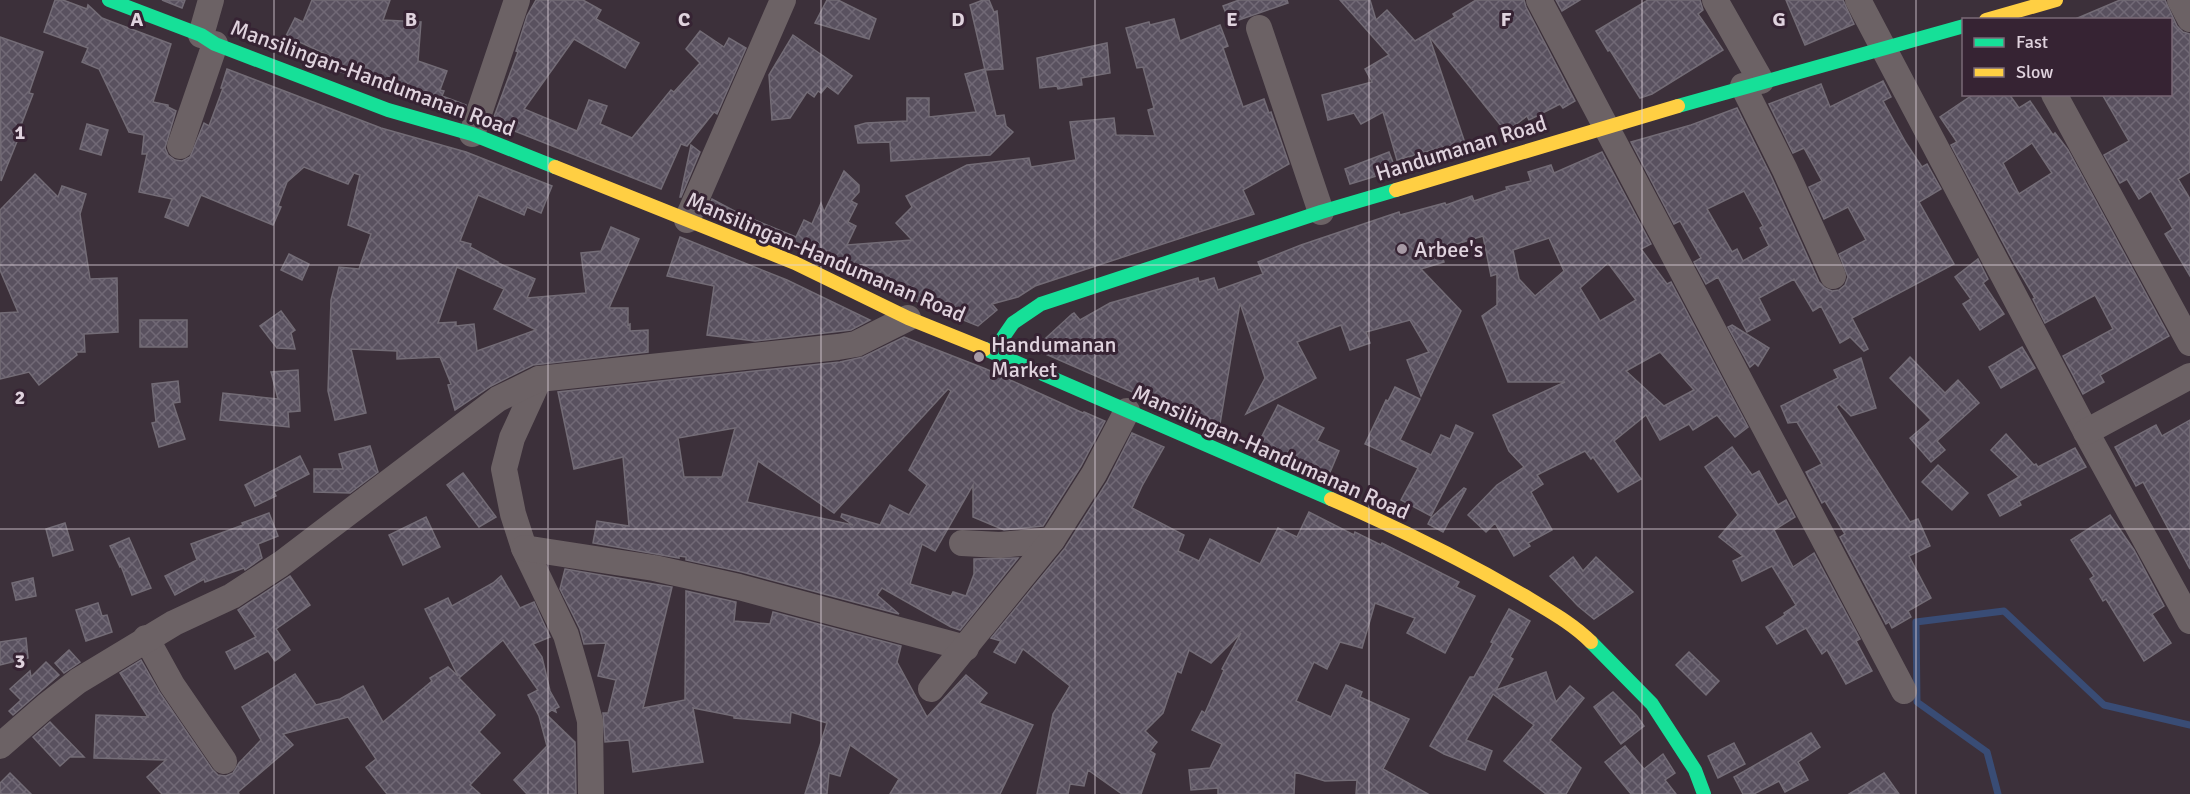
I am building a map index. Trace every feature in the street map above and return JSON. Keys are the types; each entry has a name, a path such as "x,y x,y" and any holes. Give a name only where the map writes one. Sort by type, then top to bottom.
{"street":[{"name":"Mansilingan-Handumanan Road","path":"109,0 388,110 472,134 795,263 908,318 993,352 1366,514 1492,577 1575,626 1652,704 1695,770 1704,794"},
{"path":"180,147 208,40 212,0"},
{"path":"472,134 517,0"},
{"path":"687,220 783,0"},
{"path":"1539,0 1904,691"},
{"path":"1715,0 1752,83 1785,170 1833,276"},
{"path":"1858,0 2086,432 2190,621"},
{"path":"2002,17 2056,0"},
{"path":"2180,0 2190,19"},
{"name":"Handumanan Road","path":"993,352 1012,323 1041,304 1321,212 1752,83 1962,27"},
{"path":"1259,28 1321,212"},
{"path":"2055,96 2190,343"},
{"path":"0,746 78,681 146,638 232,596 281,564 498,399 539,379 838,347 856,344 908,318"},
{"path":"2086,432 2190,376"},
{"path":"539,379 512,438 504,469 513,514 525,548 566,635 581,687 590,721 591,794"},
{"path":"931,689 1052,540 1094,474 1127,411"},
{"path":"963,543 1000,545 1052,540"},
{"path":"525,548 654,568 739,587 966,648"},
{"path":"146,638 172,685 224,761"}],"building":[{"path":"55,0 63,0 87,9 88,5 102,18 171,44 153,102 168,105 176,111 165,148 168,155 175,160 182,161 190,157 204,123 209,126 223,88 221,88 227,69 381,128 466,152 552,186 541,213 527,207 524,215 478,195 460,241 471,244 470,247 498,263 535,279 527,298 586,293 581,253 601,251 611,227 639,239 609,308 628,308 630,331 648,330 648,352 533,365 491,386 455,410 448,385 451,384 440,357 397,359 397,351 351,349 366,413 335,420 328,391 331,300 339,267 359,269 371,234 348,225 360,175 354,173 348,184 304,167 287,182 278,206 281,207 273,225 201,195 188,226 165,217 172,199 139,192 147,154 142,154 144,135 129,132 99,69 82,62 88,48 44,32","holes":["457,267 504,289 494,309 536,330 477,351 474,324 456,326 456,322 438,323"]},
{"path":"162,0 185,0 182,8"},
{"path":"312,0 390,0 383,20 421,22 418,61 447,71 440,90 444,91 442,96 466,105 464,112 394,92 334,69 339,60 286,36 295,18 303,22"},
{"path":"536,0 583,0 601,10 596,19 639,43 625,68 574,39 524,109 577,131 589,100 607,106 600,124 632,138 671,90 674,92 700,63 686,49 700,31 724,47 729,38 746,48 717,114 714,112 687,146 681,144 661,189 492,122 518,52 516,51 527,16"},
{"path":"827,0 838,0 876,19 869,39 815,23"},
{"path":"989,0 994,12 997,11 1003,69 985,70 970,5"},
{"path":"1239,0 1287,0 1288,3 1230,23 1223,6"},
{"path":"1340,0 1370,0 1376,20 1387,10 1415,41 1455,17 1453,14 1476,0 1524,0 1575,101 1563,108 1560,104 1529,120 1527,116 1506,132 1429,36 1467,149 1446,155 1443,147 1397,160 1383,112 1361,124 1354,113 1328,120 1322,95 1372,82 1365,69 1389,55"},
{"path":"1556,0 1580,0 1562,11"},
{"path":"1648,0 1700,0 1703,10 1698,14 1723,50 1652,94 1640,98 1596,31"},
{"path":"1786,0 1843,0 1854,24 1805,45"},
{"path":"2120,0 2165,0 2177,26 2183,32 2190,34 2190,172 2178,179 2190,199 2190,276 2165,234 2173,229 2151,191 2139,199 2127,179 2120,183 2104,155 2129,141 2103,96 2172,96 2172,18 2078,18"},
{"path":"1174,19 1180,41 1220,25 1228,46 1223,48 1243,107 1264,99 1269,113 1271,112 1289,164 1243,190 1254,214 1035,286 1018,297 992,304 997,310 978,326 916,301 802,246 708,208 712,199 740,214 796,237 804,220 812,224 821,203 824,212 844,171 859,185 859,192 851,201 857,204 848,222 856,226 847,245 912,240 896,223 912,207 906,196 967,165 1029,158 1031,167 1076,160 1070,122 1114,118 1116,135 1155,136 1148,110 1154,108 1143,67 1137,68 1126,28"},
{"path":"793,35 852,76 838,94 827,86 821,93 818,91 814,97 807,92 790,118 772,120 769,75"},
{"path":"0,37 43,52 29,93 33,94 20,128 22,129 1,181"},
{"path":"1107,43 1110,73 1081,78 1082,85 1058,89 1057,86 1040,88 1037,58"},
{"path":"985,69 996,116 1004,115 1006,126 1013,132 990,155 891,161 890,142 858,143 855,126 866,123 907,121 907,98 929,98 929,117 976,112 965,74"},
{"path":"1883,81 1891,97 1883,101 1906,143 1922,167 1927,164 1941,189 1919,202 1954,264 1852,318 1868,349 1864,351 1850,337 1840,343 1821,306 1813,311 1794,279 1759,298 1770,320 1747,332 1718,277 1706,284 1694,262 1701,258 1680,221 1674,224 1631,142 1691,125 1737,108 1819,282 1832,291 1839,290 1845,285 1848,277 1839,254 1866,240 1848,207 1824,219 1809,187 1822,181 1804,148 1793,153 1769,104 1821,84 1830,107","holes":["1744,191 1763,226 1760,228 1769,246 1743,261 1737,249 1732,252 1707,209"]},
{"path":"1971,96 2010,96 2019,108 2030,101 2053,135 2055,133 2068,150 2169,336 2100,375 2104,382 2083,394 2063,356 2113,329 2095,295 2045,323 2033,299 2035,298 1951,145 1957,142 1940,117","holes":["2032,143 2052,173 2019,194 2003,163"]},
{"path":"87,124 108,130 101,155 80,149"},
{"path":"691,145 700,152 680,197"},
{"path":"1389,152 1396,170 1350,184 1345,169"},
{"path":"1602,152 1651,244 1641,249 1667,284 1671,282 1748,427 1735,437 1717,415 1693,430 1689,424 1660,440 1646,415 1614,441 1641,479 1618,492 1593,457 1591,459 1585,451 1537,475 1543,484 1531,492 1552,530 1528,543 1530,546 1514,556 1495,523 1486,532 1468,515 1497,485 1524,467 1509,451 1493,415 1565,382 1508,382 1482,316 1497,305 1497,274 1491,276 1483,236 1440,249 1444,262 1421,269 1461,311 1421,396 1407,360 1429,352 1410,320 1366,332 1370,343 1350,350 1341,325 1297,342 1316,378 1246,414 1265,378 1240,303 1219,430 1034,349 1074,313 1080,320 1110,303 1198,278 1199,282 1214,278 1218,290 1263,274 1258,262 1301,245 1399,212 1400,215 1445,203 1446,205 1472,196 1474,201 1507,190 1506,187 1531,181 1528,172 1551,165 1554,173","holes":["1549,238 1564,271 1535,296 1519,279 1513,250","1608,263 1636,300 1600,321 1580,288","1660,352 1694,390 1664,406 1626,371"]},
{"path":"35,174 58,197 62,186 86,194 80,214 90,279 117,278 118,332 84,334 85,352 76,352 77,355 39,385 29,372 0,379 0,313 18,312 0,270 0,210"},
{"path":"680,237 787,280 870,320 851,330 755,341 707,335 714,286 667,276"},
{"path":"289,254 309,264 302,280 281,270"},
{"path":"1978,259 1988,279 1983,283 2004,314 1980,330 1963,304 1971,299 1955,277"},
{"path":"281,311 295,330 291,333 295,349 277,348 260,326"},
{"path":"140,320 187,320 187,347 140,347"},
{"path":"1732,325 1769,348 1758,366 1755,363 1750,367 1728,327"},
{"path":"904,337 986,369 1105,421 1081,466 1043,526 1004,530 973,517 973,485 935,551 922,544 910,584 951,596 953,592 966,596 974,574 974,559 1018,558 960,630 882,588 877,595 899,614 742,572 686,560 686,557 679,556 679,558 593,543 597,521 629,526 623,457 574,469 558,392 840,362 863,357","holes":["948,389 951,391 909,470 927,485 909,515 890,505 880,525 842,514 841,517 853,525 747,502 758,461 834,513","735,428 722,477 684,477 678,438"]},
{"path":"2022,347 2035,368 2001,388 1989,367"},
{"path":"1910,357 1945,393 1958,380 1979,403 1937,441 1945,450 1931,462 1910,438 1931,420 1890,378"},
{"path":"1861,358 1876,408 1851,416 1839,404 1836,407 1910,522 1918,519 1930,546 1909,556 1931,598 1908,611 1911,617 1892,628 1889,622 1886,624 1840,537 1845,534 1825,501 1822,503 1806,472 1822,464 1797,422 1788,423 1781,406 1838,378 1834,370"},
{"path":"298,370 300,411 288,412 289,427 220,420 223,393 278,399 271,372"},
{"path":"178,381 180,402 173,403 185,439 159,447 152,423 156,422 152,384"},
{"path":"1395,387 1420,399 1400,440 1431,455 1441,435 1450,439 1456,425 1473,433 1431,516 1401,500 1418,468 1365,444 1386,400 1388,401"},
{"path":"1278,405 1324,428 1317,441 1339,451 1328,477 1257,446"},
{"path":"2190,420 2190,569 2143,482 2136,486 2115,447 2156,425 2162,436"},
{"path":"1132,433 1164,447 1132,508 1184,535 1178,551 1199,561 1210,539 1260,564 1278,528 1297,537 1309,512 1354,535 1355,532 1381,545 1382,543 1459,582 1456,587 1475,596 1445,653 1407,633 1415,618 1375,603 1362,648 1340,642 1327,669 1314,662 1296,701 1331,717 1346,685 1362,692 1360,697 1409,719 1383,769 1428,794 1356,794 1357,780 1325,781 1295,772 1294,794 1218,794 1218,788 1191,790 1189,770 1210,768 1222,744 1192,730 1202,711 1205,713 1224,670 1222,669 1241,633 1211,663 1189,650 1181,673 1177,671 1163,713 1145,731 1157,742 1150,751 1155,754 1141,794 1122,794 1088,770 1084,786 1070,784 1068,794 1037,794 1053,714 1070,686 1023,649 1015,663 994,652 1001,641 991,638 1065,548 1107,482"},
{"path":"2006,434 2038,467 2075,448 2086,467 2019,501 2021,505 2000,516 1988,495 2019,477 1991,450"},
{"path":"370,446 378,472 350,493 314,492 314,469 343,469 339,454"},
{"path":"1732,447 1752,475 1759,471 1778,505 1786,500 1795,517 1774,530 1793,567 1814,553 1860,639 1856,641 1872,671 1846,684 1827,650 1822,654 1806,628 1777,644 1766,627 1796,605 1772,566 1742,581 1733,561 1743,556 1719,537 1738,515 1705,467"},
{"path":"300,456 309,474 274,492 276,496 255,506 245,485"},
{"path":"1938,465 1968,493 1952,510 1922,482"},
{"path":"463,473 496,517 479,527 447,485"},
{"path":"1464,488 1466,489 1443,532 1428,524 1431,518"},
{"path":"269,513 278,536 258,544 262,558 245,570 244,568 205,582 204,579 175,595 165,576 197,560 191,544"},
{"path":"2110,515 2134,550 2164,606 2152,614 2171,643 2144,661 2106,599 2103,601 2090,579 2094,576 2071,540"},
{"path":"426,517 440,547 403,565 389,535"},
{"path":"65,523 73,550 53,556 46,529"},
{"path":"129,538 151,588 132,595 121,566 110,546"},
{"path":"1573,557 1583,571 1596,557 1633,592 1594,619 1578,606 1550,576"},
{"path":"565,569 672,587 643,708 685,700 686,591 736,602 734,621 770,624 773,612 901,646 897,662 927,717 966,675 987,693 979,703 1033,725 1000,794 890,794 899,779 850,745 840,776 829,773 827,794 805,794 827,723 791,712 790,723 734,718 734,716 693,708 703,762 633,772 629,740 605,742 603,713 608,713 616,680 598,676 606,643 584,644 580,629 560,589"},
{"path":"290,576 310,605 276,629 290,650 275,661 268,651 235,669 226,652 256,637 238,610"},
{"path":"501,576 520,608 534,602 550,637 533,644 542,657 550,691 559,707 555,709 556,712 552,710 546,714 575,742 576,794 527,794 514,780 547,746 539,716 528,695 538,690 503,640 459,678 495,715 479,732 500,753 470,785 480,794 387,794 366,767 376,759 348,717 283,734 293,745 238,792 239,794 162,794 147,777 166,760 94,758 96,715 148,717 120,673 141,660 160,693 218,775 226,776 233,773 239,763 261,740 242,707 295,674 316,705 340,699 363,686 383,722 432,681 430,678 448,667 458,676 425,609 448,598 452,606"},
{"path":"33,578 36,596 16,600 12,583"},
{"path":"98,603 102,616 107,615 112,632 86,641 76,610"},
{"path":"1509,609 1530,621 1510,657 1513,659 1496,690 1546,672 1556,702 1570,686 1584,698 1550,740 1581,768 1566,794 1546,794 1504,761 1534,725 1493,694 1466,740 1492,751 1485,770 1430,746 1470,677 1474,677"},
{"path":"26,638 28,658 0,665 0,642"},
{"path":"69,650 80,662 64,673 55,663"},
{"path":"1689,652 1719,681 1706,695 1676,665"},
{"path":"46,662 59,675 13,715 9,711 21,700 10,689 30,671 31,677"},
{"path":"1613,692 1644,726 1621,744 1594,707"},
{"path":"50,722 84,757 70,757 60,766 33,737"},
{"path":"1811,733 1820,747 1798,762 1808,780 1785,792 1779,781 1754,794 1743,794 1734,777"},
{"path":"1734,743 1745,764 1718,778 1708,756"},
{"path":"1625,746 1644,769 1663,754 1675,773 1665,780 1676,794 1631,794 1605,762"},
{"path":"10,773 31,794 0,794 0,783"},
{"path":"1884,773 1899,794 1849,794"}],"waterway":[{"path":"1998,794 1987,752 1917,702 1916,622 2004,611 2104,705 2190,725"}],"traffic: fast":[{"path":"109,0 201,35 215,44 388,110 472,134 555,167"},
{"path":"1678,106 1962,27"},
{"path":"993,352 1013,323 1041,304 1321,212 1396,190"},
{"path":"985,349 1331,499"},
{"path":"1591,642 1652,704 1695,770 1704,794"}],"traffic: slow":[{"path":"1993,18 2056,0"},
{"path":"1396,190 1678,106"},
{"path":"555,167 795,263 908,318 985,349"},
{"path":"1331,499 1428,544 1500,582 1575,628 1591,642"}],"place":[{"name":"Arbee's","path":"1402,249"},
{"name":"Handumanan Market","path":"979,357"}]}
